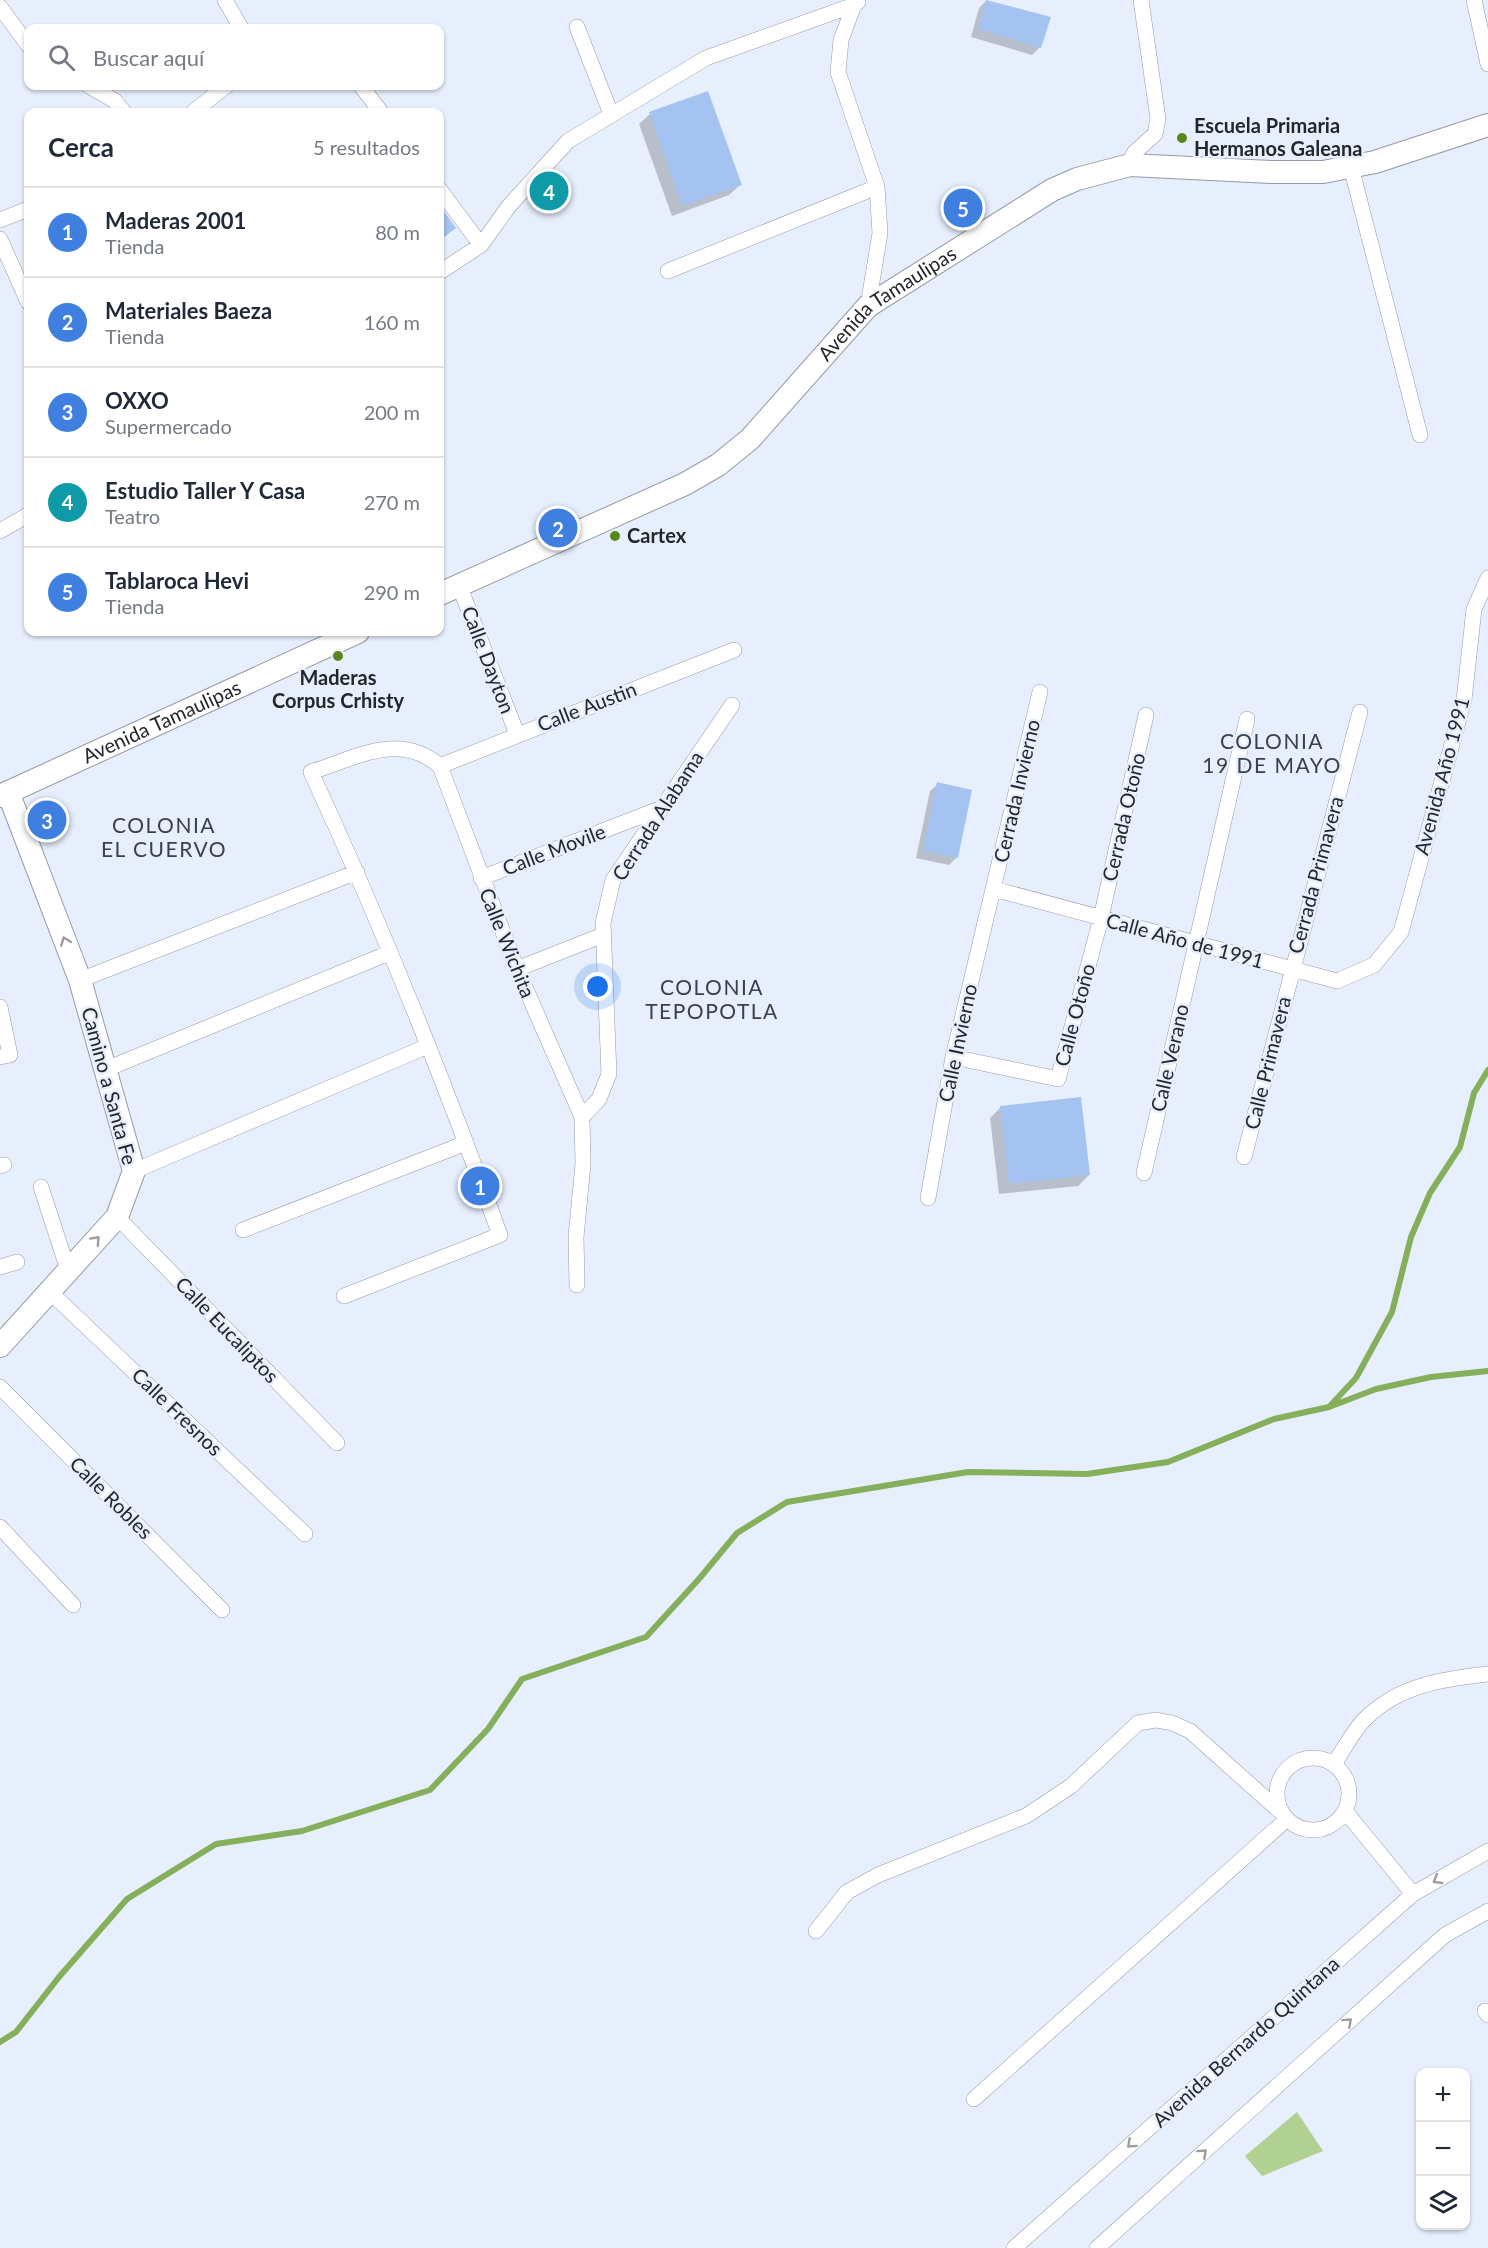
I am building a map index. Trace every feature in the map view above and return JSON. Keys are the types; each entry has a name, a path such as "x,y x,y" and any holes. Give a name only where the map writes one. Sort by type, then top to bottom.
{"street":[{"path":"225,0 239,24"},
{"path":"1130,165 1134,153 1155,134 1158,119 1141,0"},
{"path":"1474,0 1488,64"},
{"path":"444,269 481,245 509,206 568,141 706,58 857,3"},
{"path":"857,3 841,40 838,72 877,187 880,234 868,306"},
{"path":"0,7 24,40"},
{"path":"577,27 611,114"},
{"path":"96,90 115,101 121,108"},
{"path":"198,108 221,90"},
{"path":"364,90 378,108"},
{"name":"Avenida Tamaulipas","path":"449,589 685,484 718,465 750,439 868,306 1052,190 1077,178 1130,165 1271,172 1323,172 1375,162 1488,125"},
{"path":"1351,166 1420,435"},
{"path":"668,271 877,187"},
{"path":"444,195 481,245"},
{"path":"0,220 24,211"},
{"path":"0,239 24,293"},
{"path":"0,531 24,517"},
{"name":"Avenida Año 1991","path":"1374,965 1401,932 1464,700 1474,609 1488,578"},
{"name":"Calle Dayton","path":"449,589 517,734"},
{"name":"Avenida Tamaulipas","path":"4,794 349,636"},
{"name":"Calle Austin","path":"440,766 734,650"},
{"name":"Cerrada Invierno","path":"993,889 1040,692"},
{"name":"Cerrada Alabama","path":"582,1117 599,1099 609,1074 603,923 613,880 732,705"},
{"name":"Cerrada Primavera","path":"1291,969 1360,712"},
{"name":"Cerrada Otoño","path":"1101,918 1146,715"},
{"name":"Calle Verano","path":"1144,1173 1247,719"},
{"path":"344,1296 500,1234 428,1046 357,872 311,772 386,748 408,748 426,754 440,766"},
{"name":"Calle Wichita","path":"440,766 516,969 582,1117"},
{"name":"Camino a Santa Fe","path":"0,1346 117,1217 134,1171 80,980 4,794"},
{"name":"Calle Movile","path":"481,878 662,808"},
{"path":"80,980 357,872"},
{"name":"Calle Año de 1991","path":"993,889 1337,981 1374,965"},
{"name":"Calle Invierno","path":"928,1198 953,1057 993,889"},
{"name":"Calle Otoño","path":"953,1057 1058,1079 1101,918"},
{"path":"516,969 603,935"},
{"path":"104,1070 389,953"},
{"name":"Calle Primavera","path":"1245,1157 1291,969"},
{"path":"0,1007 10,1055 0,1057"},
{"path":"134,1171 428,1046"},
{"path":"577,1285 576,1237 583,1164 582,1117"},
{"path":"243,1230 466,1143"},
{"path":"41,1187 68,1270"},
{"name":"Calle Eucaliptos","path":"117,1217 337,1443"},
{"path":"0,1267 17,1263"},
{"name":"Calle Fresnos","path":"49,1291 305,1534"},
{"name":"Calle Robles","path":"0,1387 222,1610"},
{"path":"0,1527 73,1605"},
{"path":"1334,1764 1365,1719 1387,1701 1414,1687 1445,1678 1488,1674"},
{"path":"816,1932 847,1892 878,1875 1026,1816 1071,1786 1138,1723 1156,1720 1172,1723 1190,1731 1296,1826 1318,1830 1338,1820 1345,1811 1349,1798 1348,1785 1343,1773 1334,1764 1321,1758 1306,1758 1293,1763 1283,1773 1277,1786 1277,1801 1285,1816"},
{"path":"1345,1811 1413,1894"},
{"path":"974,2099 1285,1816"},
{"name":"Avenida Bernardo Quintana","path":"1014,2248 1413,1894 1488,1851"},
{"path":"1097,2248 1445,1935 1488,1911"}],"green space":[{"path":"1297,2112 1323,2151 1262,2176 1245,2156"}],"building":[{"path":"986,0 1051,17 1041,48 978,29"},
{"path":"708,91 742,185 682,206 649,112"},
{"path":"444,212 456,228 444,237"},
{"path":"937,782 972,790 958,858 923,850"},
{"path":"1081,1097 1090,1175 1009,1184 1000,1106"}],"waterway":[{"path":"1329,1407 1356,1378 1392,1312 1411,1237 1430,1193 1460,1147 1474,1093 1488,1070"},
{"path":"0,2042 16,2032 59,1977 127,1899 216,1844 302,1831 430,1790 488,1729 522,1679 646,1637 737,1533 787,1502 968,1472 1087,1474 1168,1462 1274,1419 1329,1407 1376,1389 1431,1377 1488,1371"}],"place":[{"name":"Escuela Primaria Hermanos Galeana","path":"1182,138"},
{"name":"Estudio Taller Y Casa","path":"549,191"},
{"name":"Tablaroca Hevi","path":"963,208"},
{"name":"Materiales Baeza","path":"558,528"},
{"name":"Cartex","path":"615,536"},
{"name":"Maderas Corpus Crhisty","path":"338,656"},
{"name":"OXXO","path":"47,820"},
{"name":"Maderas 2001","path":"480,1186"}],"district":[{"name":"COLONIA 19 DE MAYO","path":"1272,754"},
{"name":"COLONIA EL CUERVO","path":"164,838"},
{"name":"COLONIA TEPOPOTLA","path":"712,1000"}]}
